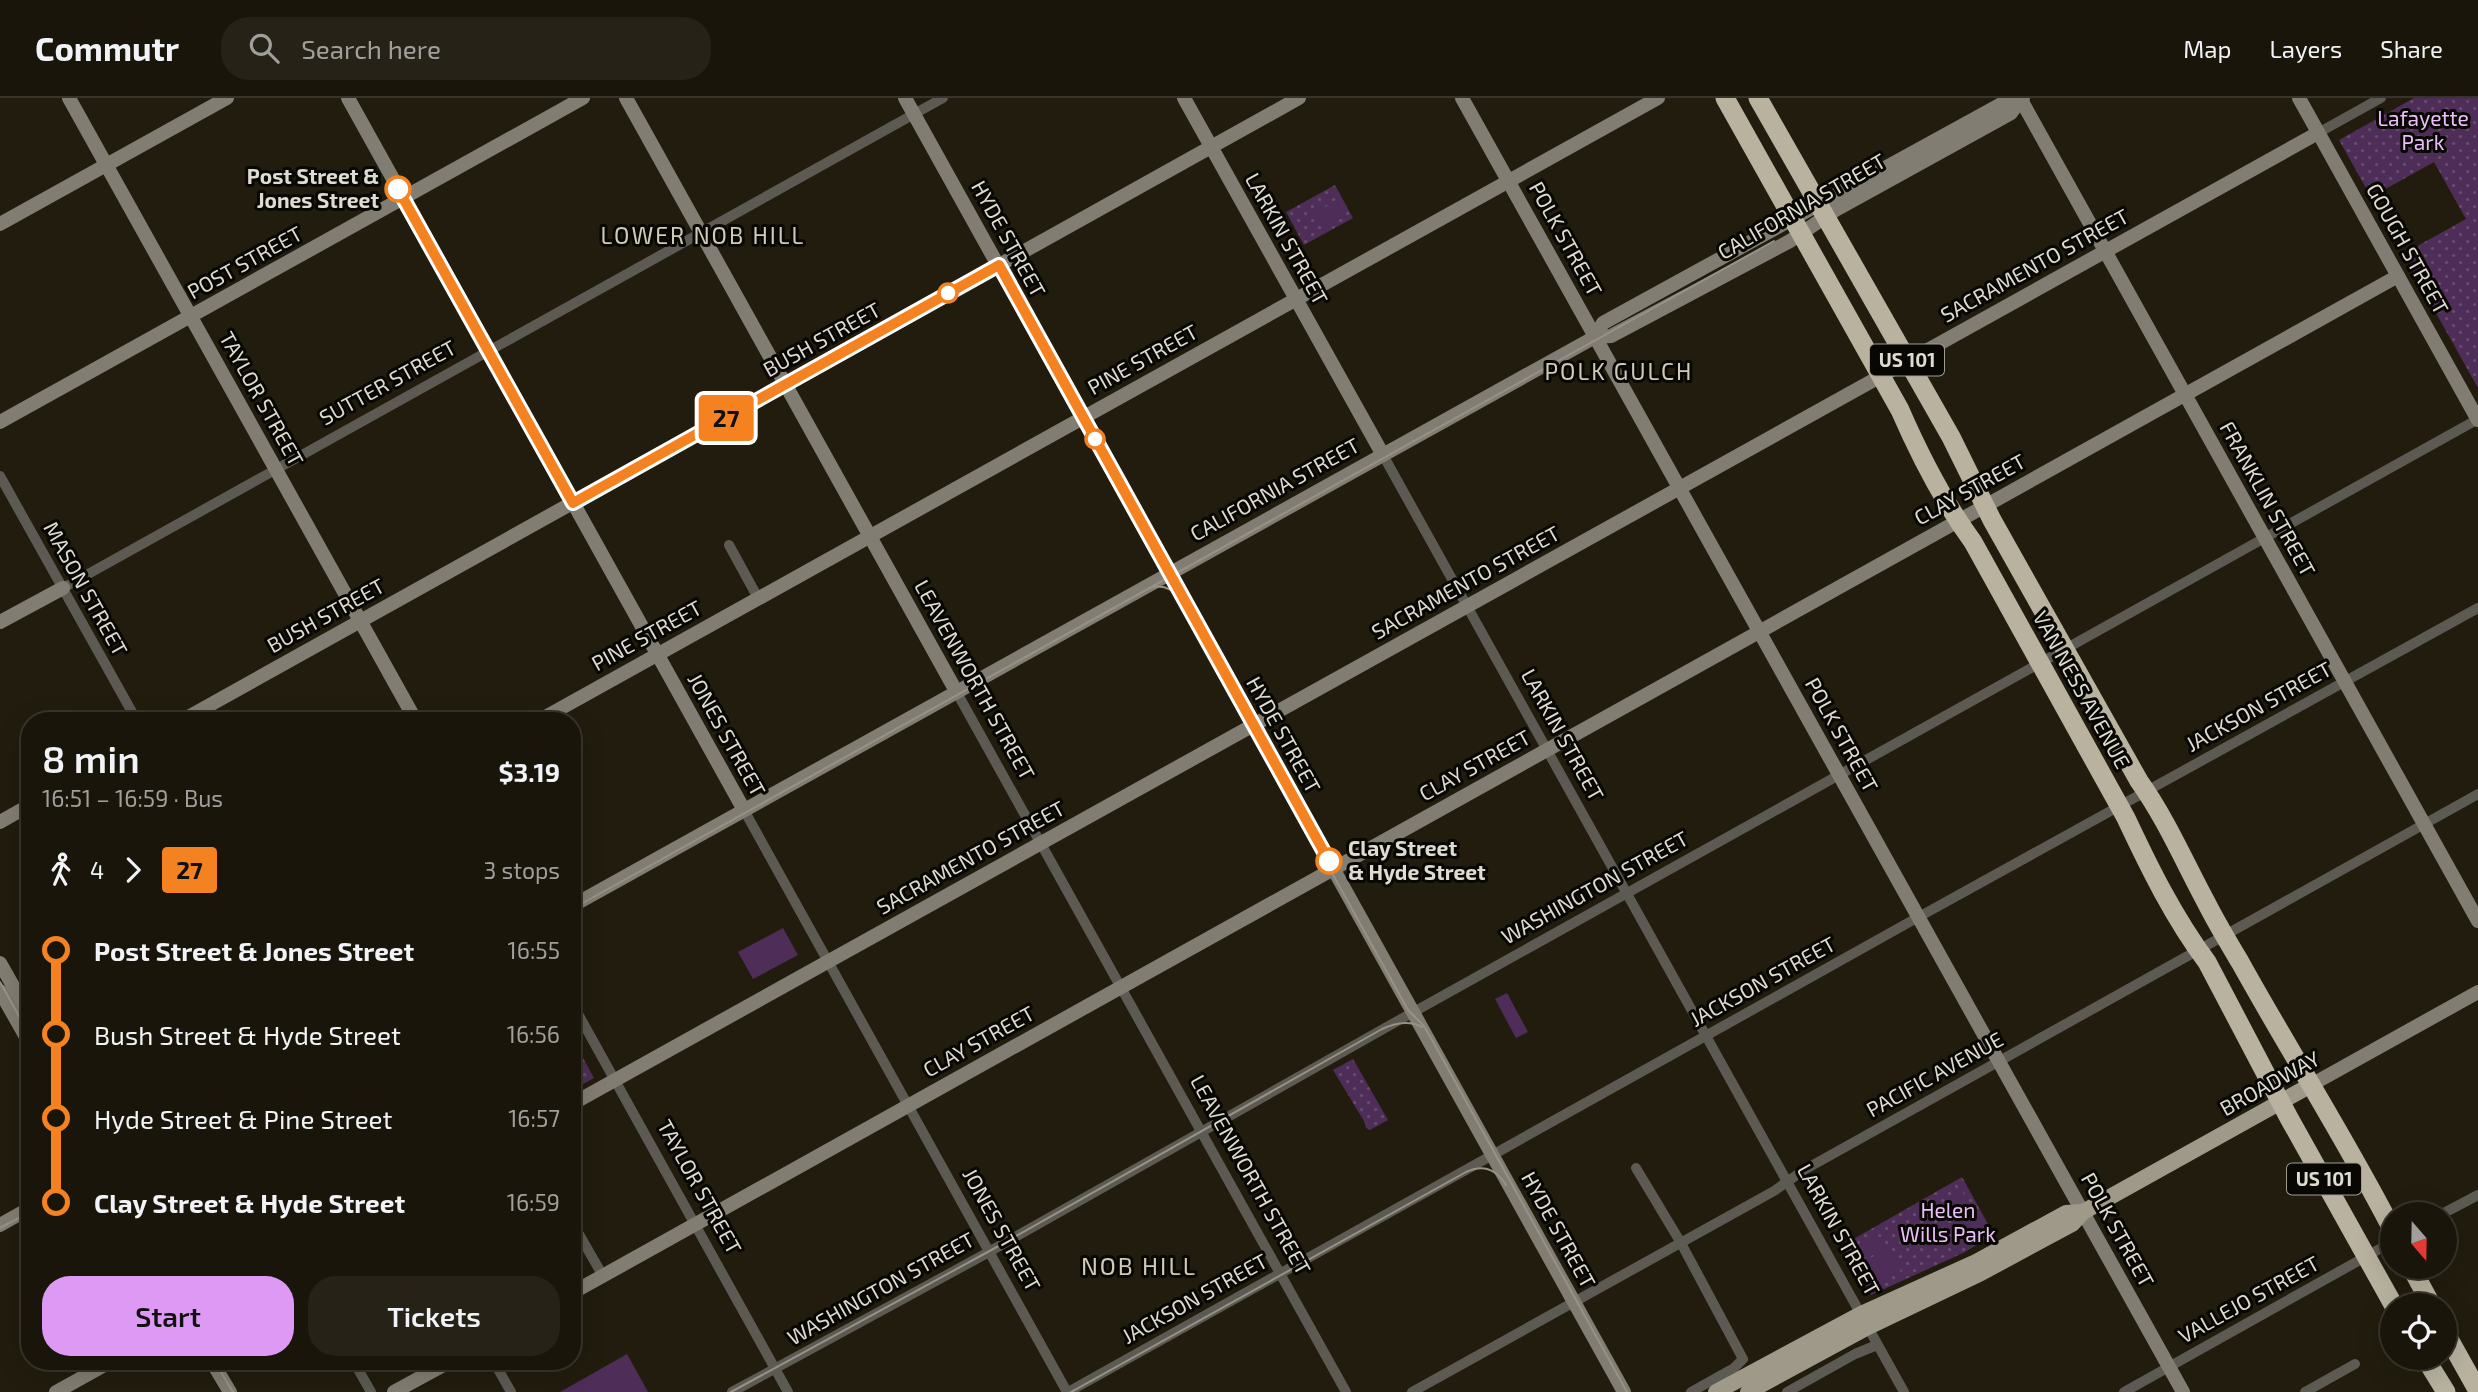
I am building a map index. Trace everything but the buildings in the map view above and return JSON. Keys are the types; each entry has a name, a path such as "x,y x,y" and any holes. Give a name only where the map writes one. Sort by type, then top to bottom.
{"highway":[{"name":"VAN NESS AVENUE","path":"1725,98 1900,410 1917,449 1973,542 2120,806 2146,859 2238,1019 2387,1293"},
{"name":"VAN NESS AVENUE","path":"1758,98 1951,437 1984,505 2188,864 2224,935 2380,1207"},
{"path":"2457,1353 2478,1391"},
{"path":"2432,1370 2446,1392"}],"main road":[{"name":"BROADWAY","path":"1716,1392 1864,1321 1981,1273 2072,1224 2083,1212 2312,1085"},
{"name":"BROADWAY","path":"1748,1392 1864,1321"}],"street":[{"name":"TAYLOR STREET","path":"69,98 411,712"},
{"path":"0,224 227,98"},
{"name":"JONES STREET","path":"348,98 1068,1392"},
{"name":"POST STREET","path":"0,422 583,98"},
{"name":"LEAVENWORTH STREET","path":"626,98 1346,1392"},
{"name":"HYDE STREET","path":"905,98 1624,1392"},
{"name":"SUTTER STREET","path":"0,622 943,98"},
{"name":"LARKIN STREET","path":"1184,98 1903,1392"},
{"name":"BUSH STREET","path":"197,712 1300,98"},
{"name":"POLK STREET","path":"1462,98 2183,1392"},
{"name":"PINE STREET","path":"554,712 1658,98"},
{"name":"CALIFORNIA STREET","path":"581,901 1595,337 1611,336 1822,211 2011,113 2021,98"},
{"name":"FRANKLIN STREET","path":"2021,98 2478,920"},
{"name":"GOUGH STREET","path":"2299,98 2478,420"},
{"name":"SACRAMENTO STREET","path":"581,1099 2381,98"},
{"name":"CLAY STREET","path":"581,1288 2398,276"},
{"name":"WASHINGTON STREET","path":"732,1392 989,1252 1413,1012 2478,420"},
{"name":"MASON STREET","path":"0,475 131,712"},
{"path":"729,545 758,598"},
{"name":"JACKSON STREET","path":"1068,1392 2478,608"},
{"name":"PACIFIC AVENUE","path":"1412,1392 2478,794"},
{"path":"0,822 21,810"},
{"path":"0,962 19,1012"},
{"path":"0,990 19,1012"},
{"name":"BROADWAY","path":"2312,1085 2478,992"},
{"name":"TAYLOR STREET","path":"581,1019 788,1392"},
{"path":"1636,1168 1681,1243 1743,1359 1734,1368 1691,1392"},
{"path":"2457,1206 2478,1195"},
{"path":"0,1225 21,1213"},
{"path":"581,1238 603,1276"},
{"name":"VALLEJO STREET","path":"2124,1392 2380,1249"},
{"path":"1787,1392 1855,1354 1877,1345"},
{"path":"2305,1392 2355,1364"},
{"path":"56,1392 96,1370"},
{"path":"217,1370 228,1390"},
{"path":"359,1370 371,1392"},
{"path":"394,1392 434,1370"},
{"path":"499,1370 511,1392"}],"green space":[{"name":"Lafayette Park","path":"2414,98 2478,98 2478,388 2403,254 2466,219 2434,162 2371,197 2339,140"},
{"path":"1335,185 1353,218 1304,245 1286,212"},
{"path":"1338,200 1346,213 1324,225 1316,212"},
{"path":"783,928 798,955 753,979 738,952"},
{"path":"1507,993 1528,1032 1516,1038 1495,999"},
{"path":"581,1054 594,1078 581,1085"},
{"path":"1353,1059 1388,1120 1370,1130 1366,1128 1333,1070"},
{"name":"Helen Wills Park","path":"1962,1177 1994,1235 1963,1253 1871,1295 1843,1245"},
{"path":"1963,1192 1982,1226 1967,1235 1947,1201"},
{"path":"1878,1235 1885,1248 1858,1263 1851,1250"},
{"path":"1889,1248 1901,1271 1869,1289 1856,1266"},
{"path":"627,1354 648,1392 560,1392"}],"tram line":[{"path":"581,904 1774,241"},
{"path":"1149,588 1166,588 1180,599 1408,1010 1424,1026 1431,1038 1627,1392"},
{"path":"0,982 21,1020"},
{"path":"731,1392 995,1248 1382,1029 1402,1023 1422,1027"},
{"path":"1071,1392 1466,1172 1483,1168 1498,1175 1506,1185"},
{"path":"0,1228 21,1217"},
{"path":"220,1370 233,1392"}],"bus line":[{"name":"27","path":"398,189 573,503 999,265 1329,861"}],"place":[{"name":"Post Street & Jones Street","path":"398,189"},
{"name":"Clay Street & Hyde Street","path":"1329,861"}],"district":[{"name":"LOWER NOB HILL","path":"703,236"},
{"name":"POLK GULCH","path":"1619,372"},
{"name":"NOB HILL","path":"1139,1267"}]}
